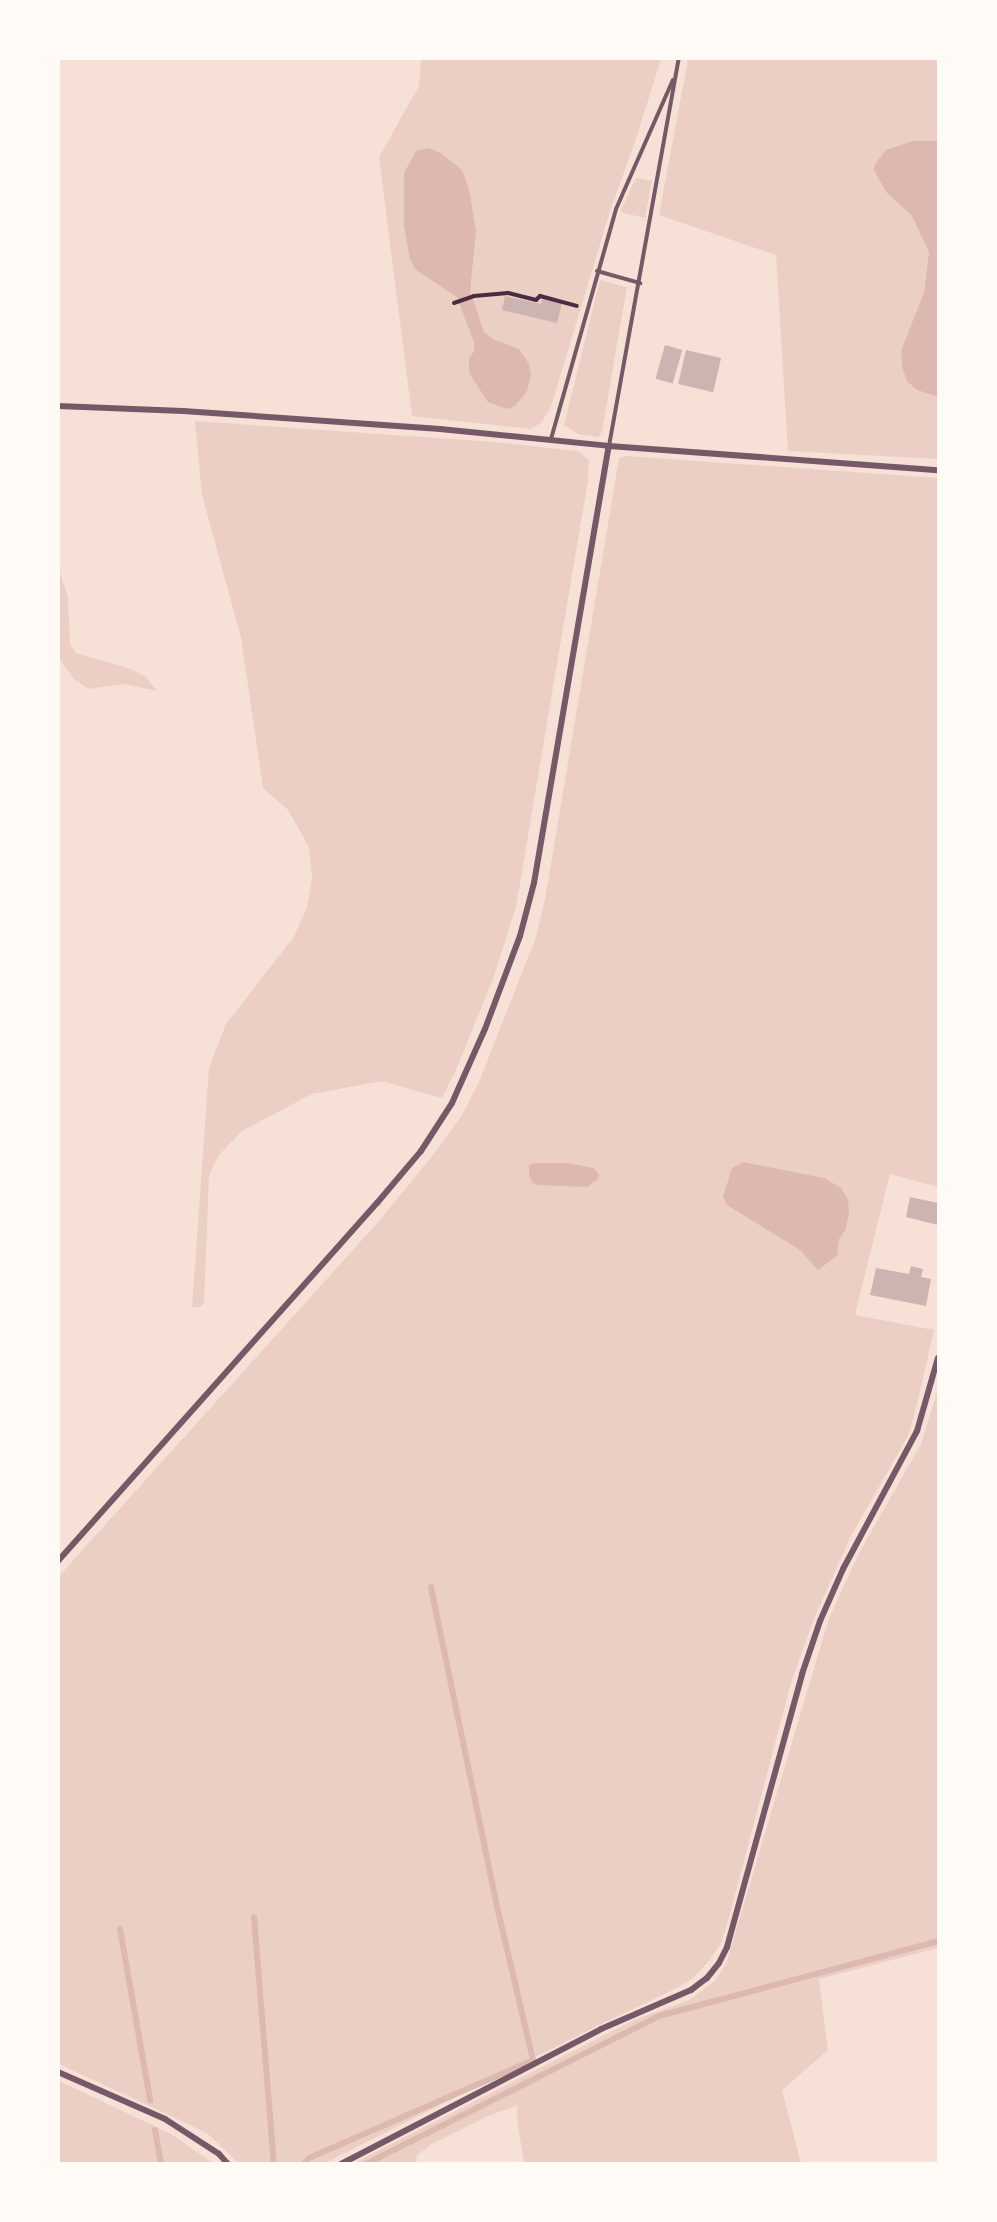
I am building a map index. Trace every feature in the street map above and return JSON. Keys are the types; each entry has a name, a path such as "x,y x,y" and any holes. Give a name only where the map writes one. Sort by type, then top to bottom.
{"street":[{"path":"58,406 195,412 939,471"},
{"path":"58,1561 377,1203 421,1151 453,1103 486,1029 520,936 534,883 609,446"},
{"path":"341,2163 601,2029 691,1990 707,1978 719,1963 727,1947 802,1674 820,1621 843,1569 916,1431 939,1358"},
{"path":"58,2072 165,2119 219,2154 228,2163"}],"lane":[{"path":"609,446 679,58"},
{"path":"551,439 586,308 616,209 676,75"},
{"path":"597,271 640,283"}],"path":[{"path":"454,303 474,296 508,293 536,300 540,296 586,308"}],"shaded area":[{"path":"421,59 661,59 610,211 551,407 541,423 530,429 412,416 379,157 419,86"},
{"path":"688,59 938,59 938,141 913,141 887,193 912,215 929,252 924,292 901,351 902,367 917,390 938,397 938,459 788,451 776,255 659,215"},
{"path":"913,141 938,141 938,397 917,390 907,381 902,367 901,351 924,292 929,252 912,216 887,193 874,170 875,164 886,150"},
{"path":"429,148 441,153 462,170 469,189 476,231 470,291 484,332 493,339 519,349 529,364 531,375 527,391 515,406 507,409 488,402 469,373 469,359 474,351 474,342 457,297 416,270 410,260 404,226 404,173 416,151"},
{"path":"636,178 652,181 645,218 620,212"},
{"path":"600,280 627,287 602,432 598,437 578,434 564,425"},
{"path":"195,421 495,442 578,451 589,460 588,481 516,907 493,979 456,1070 442,1098 382,1081 312,1094 242,1131 219,1155 209,1175 204,1303 200,1307 192,1307 209,1068 226,1024 293,938 307,908 312,877 309,847 288,810 263,788 241,638 202,495"},
{"path":"626,456 938,478 938,1187 890,1174 855,1315 934,1330 909,1434 850,1538 813,1621 791,1683 730,1914 721,1943 709,1961 691,1980 673,1990 325,2163 238,2163 207,2133 59,2064 59,1576 379,1221 437,1150 462,1115 479,1082 536,937 545,899 619,458"},
{"path":"58,567 68,597 70,644 76,653 128,668 145,676 157,691 124,684 89,689 74,679 59,658"},
{"path":"743,1162 824,1178 841,1188 848,1199 849,1212 846,1229 839,1239 837,1256 818,1270 800,1250 727,1205 723,1197 732,1168"},
{"path":"568,1163 593,1168 599,1174 598,1179 587,1187 537,1185 532,1182 529,1173 529,1165"},
{"path":"938,1389 938,1948 819,1979 828,2050 782,2090 801,2163 524,2163 517,2119 518,2105 488,2116 432,2144 417,2155 416,2163 354,2163 634,2020 689,2000 715,1981 726,1964 829,1618 859,1553 921,1444"},
{"path":"59,2081 171,2134 213,2163 59,2163"}],"building":[{"path":"505,296 541,304 542,299 562,303 557,323 502,310"},
{"path":"665,345 682,350 673,384 655,379"},
{"path":"686,350 721,358 713,392 678,384"},
{"path":"910,1197 938,1203 938,1225 906,1217"},
{"path":"911,1266 923,1269 921,1277 931,1279 926,1306 870,1295 876,1268 909,1274"}],"waterway":[{"path":"303,2164 309,2158 533,2060 498,1911 431,1587"},
{"path":"254,1917 274,2164"},
{"path":"120,1929 150,2100"},
{"path":"366,2164 659,2016 938,1941"},
{"path":"155,2130 161,2164"}]}
